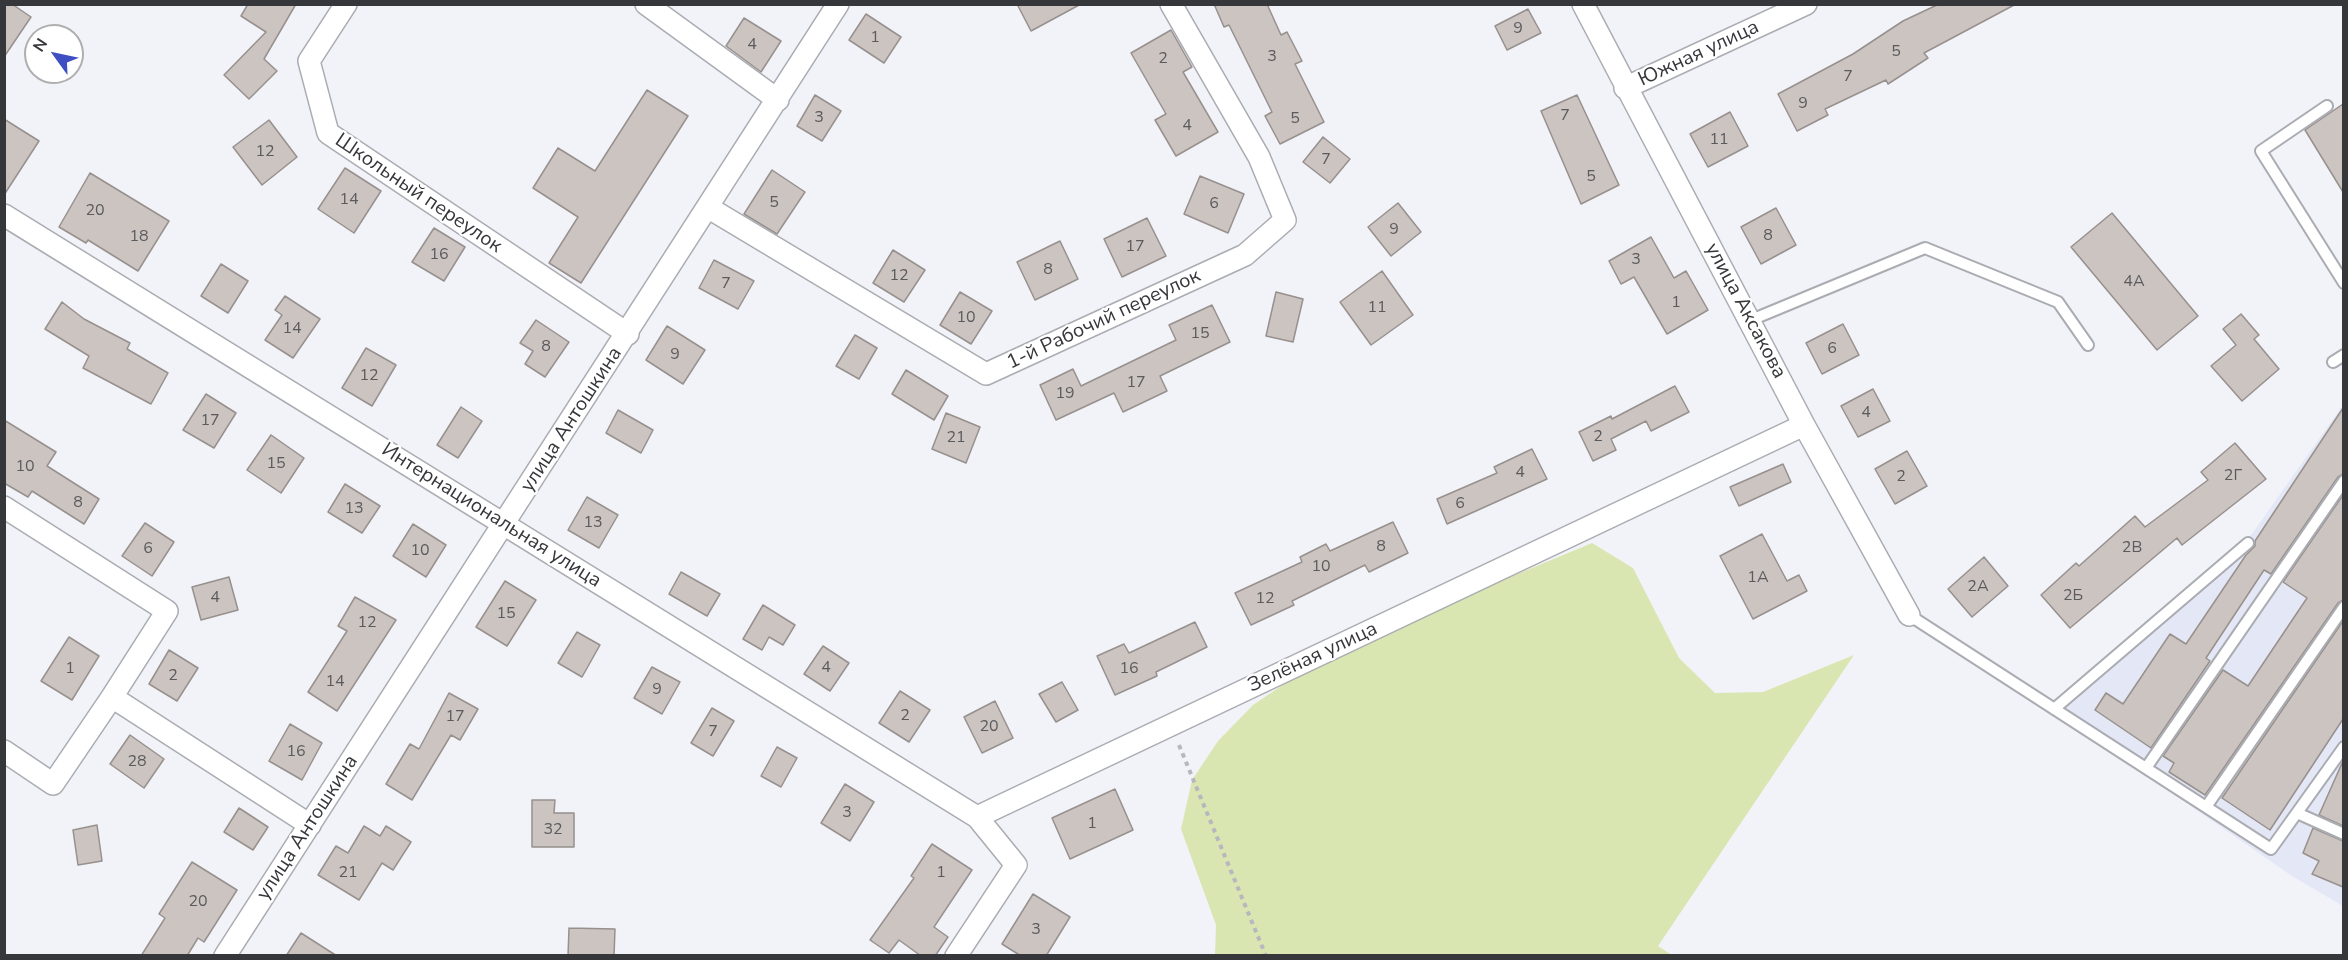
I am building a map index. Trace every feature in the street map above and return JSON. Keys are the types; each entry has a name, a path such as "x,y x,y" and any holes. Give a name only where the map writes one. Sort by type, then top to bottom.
{"street":[{"name":"Школьный переулок","path":"346,4 309,61 328,133 628,334"},
{"path":"646,4 778,100"},
{"name":"улица Антошкина","path":"225,956 628,334 838,4"},
{"name":"1-й Рабочий переулок","path":"708,208 986,374 1245,255 1285,220 1259,157 1171,4"},
{"name":"улица Аксакова","path":"1583,4 1625,88 1751,320 1804,425 1909,615"},
{"name":"Южная улица","path":"1625,88 1806,4"},
{"name":"Интернациональная улица","path":"4,215 976,817"},
{"name":"Зелёная улица","path":"976,817 1804,425"},
{"path":"4,507 167,611 53,784 4,751"},
{"path":"112,697 310,825"},
{"path":"956,956 1016,865 976,817"}],"lane":[{"path":"2327,106 2261,151 2343,283"},
{"path":"1751,320 1925,248 2058,302 2088,345"},
{"path":"2333,362 2343,355"},
{"path":"2146,768 2343,481"},
{"path":"2055,709 2248,543"},
{"path":"2206,807 2343,607"},
{"path":"1909,615 2271,849 2343,750"},
{"path":"2297,813 2343,834"}],"path":[{"path":"1170,725 1266,956"}],"shaded area":[{"path":"2343,405 2343,906 2292,876 2048,707 2252,534"}],"green space":[{"path":"1592,543 1633,568 1679,658 1715,693 1763,692 1854,655 1658,946 1672,955 1215,955 1216,925 1181,829 1192,780 1218,741 1253,705 1335,650"}],"building":[{"path":"4,4 12,4 31,17 24,24 4,57"},
{"path":"248,4 296,4 264,59 277,71 249,99 224,75 266,32 241,16"},
{"path":"1017,4 1081,4 1031,31"},
{"path":"1214,4 1267,4 1281,35 1287,32 1302,61 1295,64 1324,122 1280,144 1265,116 1272,112 1229,25 1224,27"},
{"path":"1939,4 2016,4 1924,53 1928,58 1888,84 1886,80 1825,109 1828,115 1797,131 1778,94 1853,54 1903,21"},
{"path":"1528,9 1541,33 1507,50 1495,26"},
{"path":"866,14 901,37 884,63 849,40"},
{"path":"744,18 781,41 761,72 726,46"},
{"path":"1171,30 1192,67 1183,72 1218,132 1176,156 1155,120 1166,114 1131,53"},
{"path":"647,90 688,116 581,283 549,263 578,217 533,188 558,148 595,171"},
{"path":"815,95 841,111 822,141 797,126"},
{"path":"1577,95 1619,185 1581,204 1541,111"},
{"path":"2343,104 2343,192 2305,130"},
{"path":"1730,112 1748,146 1708,167 1690,134"},
{"path":"4,119 39,141 4,195"},
{"path":"269,120 297,157 262,185 233,147"},
{"path":"1323,137 1350,159 1330,183 1303,162"},
{"path":"345,168 381,191 354,233 318,209"},
{"path":"772,170 805,192 777,234 744,214"},
{"path":"90,173 169,221 138,271 88,240 86,243 59,227"},
{"path":"1200,176 1244,194 1228,233 1184,214"},
{"path":"1398,203 1421,232 1391,256 1368,227"},
{"path":"1776,208 1796,245 1761,264 1741,227"},
{"path":"2112,213 2198,316 2157,350 2071,247"},
{"path":"1147,218 1166,256 1122,277 1104,239"},
{"path":"434,228 465,247 444,281 412,262"},
{"path":"1651,237 1674,278 1686,271 1708,310 1667,334 1634,277 1621,284 1609,261"},
{"path":"1060,241 1078,279 1035,300 1017,262"},
{"path":"893,250 925,270 904,302 873,283"},
{"path":"714,260 754,281 738,309 699,288"},
{"path":"221,264 248,281 228,313 201,296"},
{"path":"1382,271 1413,315 1371,345 1340,302"},
{"path":"960,292 992,311 971,344 940,325"},
{"path":"1276,292 1303,299 1293,342 1266,336"},
{"path":"285,296 320,319 293,358 265,340 282,315 275,310"},
{"path":"62,302 84,319 130,343 127,349 168,373 151,404 83,368 89,356 45,329"},
{"path":"1212,305 1230,342 1160,376 1167,391 1123,412 1114,393 1056,420 1040,385 1073,369 1081,386 1176,340 1169,325"},
{"path":"2241,314 2259,335 2254,339 2279,369 2242,401 2211,366 2236,345 2223,329"},
{"path":"536,320 569,342 545,377 525,364 533,351 520,343"},
{"path":"1843,324 1859,355 1822,374 1806,343"},
{"path":"667,326 705,350 683,384 646,360"},
{"path":"855,335 877,348 859,379 836,366"},
{"path":"366,348 396,365 372,406 342,388"},
{"path":"906,370 948,396 934,420 892,394"},
{"path":"1675,386 1689,412 1651,431 1646,421 1611,439 1616,450 1593,461 1579,432 1611,416 1612,419"},
{"path":"1873,389 1890,421 1858,437 1841,406"},
{"path":"206,394 236,413 214,448 183,430"},
{"path":"461,407 482,421 458,458 437,445"},
{"path":"2343,408 2343,474 2338,477 2271,574 2264,570 2206,658 2210,661 2151,748 2095,710 2106,693 2123,704 2170,634 2186,644 2246,555 2255,546 2255,541"},
{"path":"618,410 653,430 641,453 606,433"},
{"path":"946,413 980,427 966,463 932,449"},
{"path":"4,420 56,452 47,466 99,499 84,524 32,491 28,497 4,483"},
{"path":"271,435 304,458 281,493 247,470"},
{"path":"2235,443 2266,479 2182,545 2177,538 2070,628 2041,595 2076,563 2079,566 2135,516 2145,527 2208,480 2201,472"},
{"path":"1532,449 1547,479 1447,524 1437,499 1497,473 1494,467"},
{"path":"1907,451 1927,486 1895,504 1875,469"},
{"path":"1783,464 1791,482 1739,506 1730,487"},
{"path":"345,484 380,506 362,533 328,512"},
{"path":"2343,495 2343,600 2338,603 2205,795 2169,772 2174,763 2163,756 2223,670 2248,686 2307,598 2283,582"},
{"path":"587,497 618,515 599,548 568,530"},
{"path":"1393,522 1408,553 1369,572 1365,565 1292,601 1294,605 1251,625 1235,593 1302,562 1300,557 1326,544 1330,551"},
{"path":"145,523 174,542 152,576 122,556"},
{"path":"413,524 446,545 426,577 393,556"},
{"path":"1762,534 1787,581 1799,575 1807,591 1753,619 1720,556"},
{"path":"1984,557 2008,586 1972,617 1948,589"},
{"path":"681,572 720,594 707,616 669,594"},
{"path":"229,577 238,610 201,620 192,587"},
{"path":"505,581 536,600 507,646 476,627"},
{"path":"355,597 396,620 337,711 308,692 347,631 338,626"},
{"path":"763,605 795,625 783,645 769,637 762,650 743,639"},
{"path":"2343,621 2343,719 2270,830 2222,798"},
{"path":"1195,622 1207,647 1156,672 1157,676 1115,695 1097,656 1124,644 1129,653"},
{"path":"577,632 600,645 582,677 558,663"},
{"path":"69,637 99,656 72,700 41,681"},
{"path":"823,646 849,663 830,691 804,674"},
{"path":"169,650 198,668 177,701 149,684"},
{"path":"652,667 680,682 662,714 634,698"},
{"path":"1062,682 1078,710 1056,722 1039,694"},
{"path":"900,691 930,710 909,742 879,723"},
{"path":"449,693 478,709 460,740 451,735 412,800 386,784 410,744 419,749"},
{"path":"995,701 1013,738 982,753 964,717"},
{"path":"712,708 734,721 713,756 691,743"},
{"path":"290,724 322,743 302,780 269,761"},
{"path":"130,735 164,759 144,788 110,764"},
{"path":"777,747 797,758 781,787 761,776"},
{"path":"2343,761 2343,826 2319,815"},
{"path":"845,784 874,802 850,841 821,823"},
{"path":"1115,789 1133,830 1070,859 1052,818"},
{"path":"532,800 555,800 554,813 574,813 574,847 532,847"},
{"path":"239,808 268,827 253,850 224,832"},
{"path":"97,825 102,861 78,865 73,830"},
{"path":"364,826 380,836 386,826 411,842 393,870 382,863 359,900 318,875 336,846 348,853"},
{"path":"2313,828 2343,841 2343,887 2312,874 2319,861 2303,853"},
{"path":"932,844 972,870 934,927 948,937 935,956 921,956 899,940 889,953 870,940 914,878 911,876"},
{"path":"192,862 237,890 204,942 198,938 187,956 141,956 165,918 159,914"},
{"path":"1033,894 1070,917 1046,956 1021,956 1002,944"},
{"path":"569,928 615,929 614,956 568,956"},
{"path":"301,933 337,956 286,956"}]}
